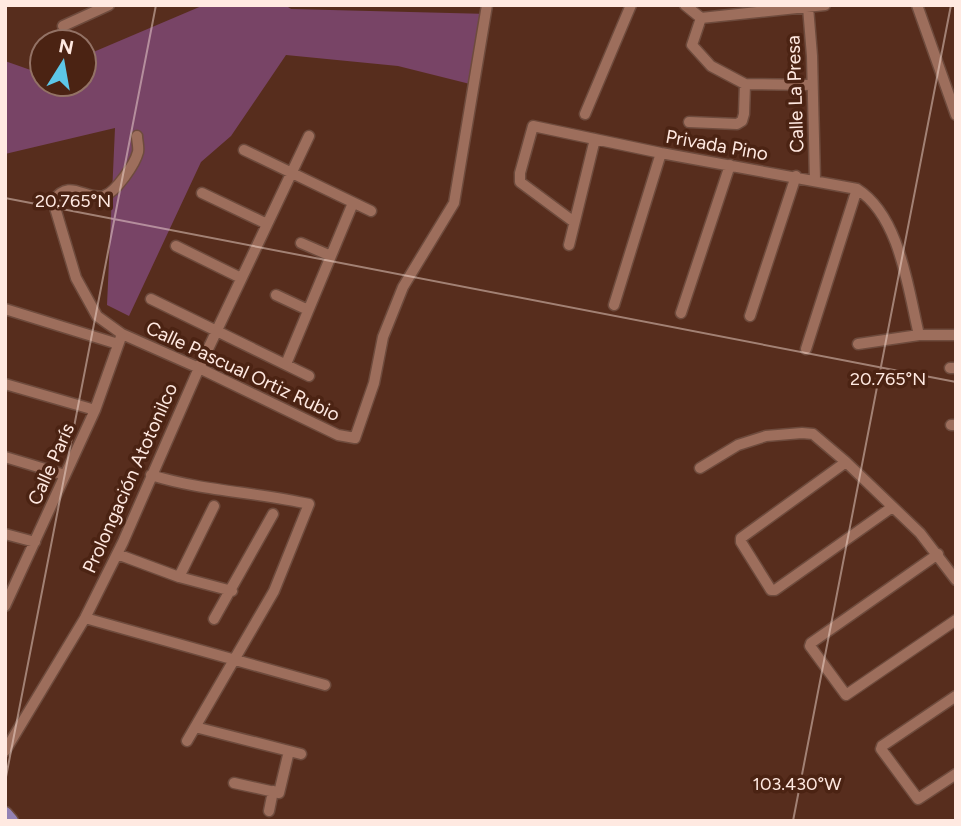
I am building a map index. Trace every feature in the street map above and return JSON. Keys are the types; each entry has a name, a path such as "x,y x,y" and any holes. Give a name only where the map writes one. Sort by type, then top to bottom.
{"main road":[{"path":"5,814 11,821"}],"street":[{"path":"63,26 109,5"},
{"name":"Calle Pascual Ortiz Rubio","path":"120,339 199,368 338,435 355,438 374,383 383,337 403,287 454,203 487,5"},
{"path":"585,114 631,5"},
{"path":"685,5 701,18 825,5"},
{"path":"917,5 956,115"},
{"name":"Calle La Presa","path":"808,7 815,180"},
{"path":"701,18 692,45 711,66 745,84 812,85"},
{"path":"689,122 737,124 742,121 745,84"},
{"name":"Privada Pino","path":"574,222 520,182 533,127 857,189"},
{"name":"Prolongación Atotonilco","path":"5,751 85,618 117,554 199,368 309,135"},
{"path":"120,339 97,316 76,278 53,201 59,193 69,190 101,197 108,194 129,172 138,152 137,136"},
{"path":"569,245 595,139"},
{"path":"244,150 371,211"},
{"path":"614,305 661,153"},
{"path":"681,313 730,165"},
{"path":"750,316 796,176"},
{"path":"806,349 857,189 876,205 898,247 919,335"},
{"path":"202,192 267,224"},
{"path":"286,364 353,202"},
{"path":"301,243 331,256"},
{"path":"176,246 241,278"},
{"path":"276,295 308,310"},
{"path":"151,299 309,376"},
{"path":"5,309 120,339"},
{"path":"858,344 919,335 956,335"},
{"name":"Calle París","path":"5,606 95,410 120,339"},
{"path":"5,384 95,410"},
{"path":"701,468 738,445 766,436 802,433 817,436 919,533 956,580"},
{"path":"5,457 65,475"},
{"path":"846,462 741,538 771,590 775,590 891,508"},
{"path":"151,475 180,484 273,496 309,505 274,591 187,741"},
{"path":"179,577 214,506"},
{"path":"215,619 273,514"},
{"path":"5,534 35,542"},
{"path":"117,554 179,577 232,591"},
{"path":"938,554 810,646 844,694 848,694 956,620"},
{"path":"85,618 325,685"},
{"path":"956,696 882,746 881,750 918,799 956,774"},
{"path":"195,727 295,752 279,793 234,783"},
{"path":"269,811 273,791"}],"shaded area":[{"path":"204,5 285,5 291,9 490,14 470,84 398,66 286,55 231,136 201,162 129,316 107,305 115,128 5,154 5,61 28,69 28,98 98,98 98,50"}]}
